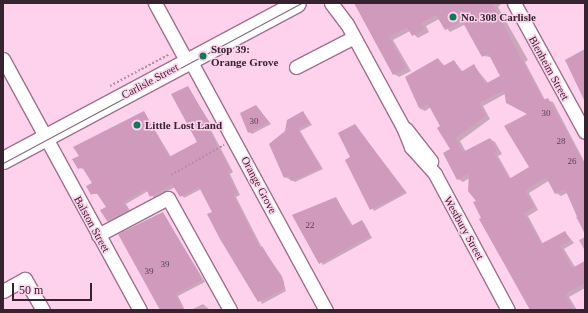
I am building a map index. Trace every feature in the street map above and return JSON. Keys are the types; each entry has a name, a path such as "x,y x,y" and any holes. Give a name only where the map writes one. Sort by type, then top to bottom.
{"main road":[{"name":"Carlisle Street","path":"3,160 297,3"}],"street":[{"name":"Orange Grove","path":"155,3 234,140 326,310"},
{"name":"Westbury Street","path":"331,3 347,24"},
{"name":"Westbury Street","path":"339,3 347,24 403,127 411,147 435,174 508,310"},
{"name":"Blenheim Street","path":"514,3 585,132"},
{"path":"296,67 354,37"},
{"name":"Balston Street","path":"3,59 140,310"},
{"path":"98,235 168,198 230,310"},
{"path":"3,291 25,279 43,310"},
{"name":"Westbury Street","path":"494,283 502,310"}],"path":[{"path":"103,90 172,53 169,46"},
{"path":"171,175 234,140"}],"building":[{"path":"354,3 492,3 543,100 548,98 585,165 585,235 565,189 555,194 546,177 525,190 534,207 524,213 541,244 565,231 570,240 560,246 572,268 585,261 585,283 565,294 574,310 530,310 479,219 481,218 473,202 476,201 468,191 469,173 457,180 443,153 450,149 437,128 440,126 428,104 419,108 405,77 438,58 443,66 454,60 461,72 474,64 485,84 500,76 488,53 482,57 462,21 445,30 436,15 421,23 424,29 412,36 407,27 389,37 406,68 393,75","holes":["504,90 506,103 527,114 504,126 529,167 509,179 494,153 497,151 490,138 463,152 455,138 486,116 479,103"]},
{"path":"585,49 585,102 565,60"},
{"path":"188,86 211,126 208,128 230,170 227,172 237,193 233,195 260,248 262,246 284,282 283,289 258,302 220,239 207,214 212,212 199,187 180,197 172,184 150,197 146,189 123,202 128,210 107,221 100,210 106,207 96,192 91,195 86,186 92,183 82,167 78,169 72,159 79,156 73,147 144,111 169,157 197,142 171,94"},
{"path":"256,105 269,122 248,133 240,113"},
{"path":"303,111 310,123 298,129 321,168 291,181 288,176 284,178 269,144 285,131 287,120"},
{"path":"355,124 405,192 370,210 345,160 350,157 338,133"},
{"path":"336,197 351,226 362,220 370,236 319,264 292,215"},
{"path":"163,212 202,280 175,294 183,310 160,310 118,234"}],"tram line":[{"path":"3,163 302,3"}],"place":[{"name":"No. 308 Carlisle","path":"453,17"},
{"name":"Stop 39: Orange Grove","path":"203,56"},
{"name":"Little Lost Land","path":"137,125"}]}
